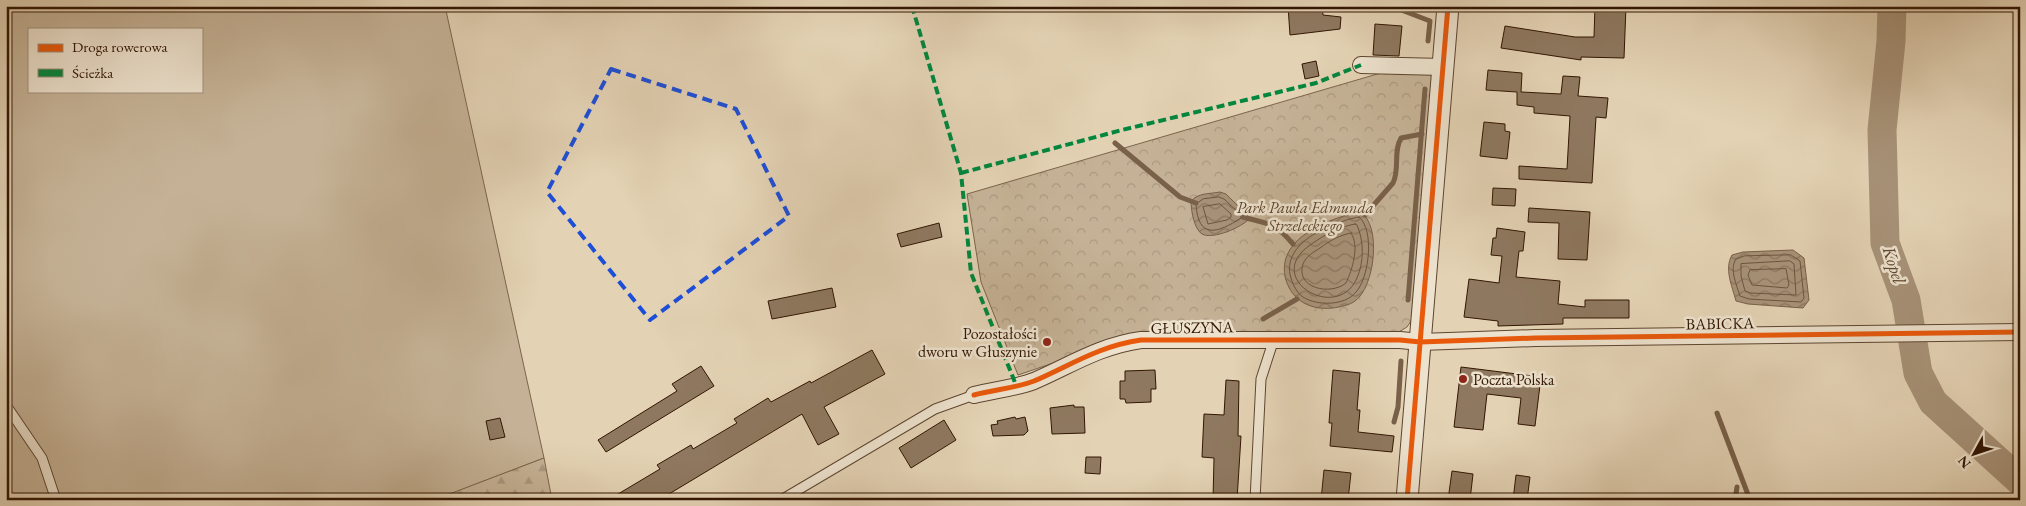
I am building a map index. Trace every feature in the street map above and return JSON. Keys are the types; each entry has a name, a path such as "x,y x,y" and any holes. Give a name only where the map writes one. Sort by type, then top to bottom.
{"street":[{"path":"1407,500 1448,7"},
{"path":"1361,65 1443,67"},
{"name":"BABICKA","path":"1420,342 1535,338 2020,332"},
{"name":"GŁUSZYNA","path":"974,394 1032,382 1102,348 1141,340 1274,338 1420,342"}],"lane":[{"path":"1255,500 1261,379 1274,338"},
{"path":"781,500 935,409 974,394"},
{"path":"6,405 42,458 56,500"}],"highlighted area":[{"path":"611,69 736,109 789,216 650,320 547,192"}],"green space":[{"path":"6,6 445,6 544,458 439,500 6,500"},
{"name":"Park Pawła Edmunda Strzeleckiego","path":"1391,70 1434,70 1414,317 1407,327 1397,333 1236,333 1068,358 1018,375 981,282 967,194"},
{"path":"544,458 552,500 439,500 439,498"}],"water":[{"path":"1220,192 1226,194 1249,219 1227,232 1213,235 1202,234 1195,224 1191,201 1200,195"},
{"path":"1360,212 1367,219 1373,242 1371,270 1362,294 1350,304 1333,308 1307,305 1298,299 1286,280 1284,266 1288,253 1296,242 1320,225"},
{"path":"1793,250 1804,258 1809,300 1803,308 1748,304 1736,301 1729,272 1732,255 1743,252"}],"building":[{"path":"1288,6 1322,6 1323,15 1341,17 1340,29 1290,35"},
{"path":"1595,6 1626,6 1624,58 1581,57 1581,60 1501,48 1505,26 1575,37 1594,37"},
{"path":"1375,24 1402,26 1399,56 1373,55"},
{"path":"1316,61 1319,76 1305,79 1302,64"},
{"path":"1488,70 1522,73 1521,92 1561,94 1563,76 1580,77 1578,96 1608,98 1606,118 1596,117 1592,183 1519,179 1519,166 1567,169 1570,116 1534,113 1534,107 1517,105 1517,92 1486,90"},
{"path":"1484,122 1505,124 1505,131 1510,132 1507,159 1480,156"},
{"path":"1493,188 1516,189 1515,206 1492,205"},
{"path":"1529,208 1590,212 1587,260 1558,259 1559,223 1528,222"},
{"path":"939,223 942,237 901,247 897,234"},
{"path":"1497,228 1525,232 1523,251 1519,251 1516,277 1560,281 1558,304 1585,307 1585,300 1629,300 1629,318 1563,318 1563,324 1498,326 1498,321 1464,317 1469,279 1499,283 1502,256 1491,255 1493,238 1496,238"},
{"path":"832,288 836,307 772,319 768,301"},
{"path":"872,350 885,374 824,407 839,434 818,445 802,414 659,500 608,500 660,469 657,465 691,445 693,449 737,423 734,419 768,398 771,402"},
{"path":"701,366 714,386 606,452 598,440 677,391 672,384"},
{"path":"1461,367 1541,377 1535,426 1518,424 1521,398 1487,394 1483,430 1454,427"},
{"path":"1155,370 1156,389 1151,389 1151,402 1126,403 1125,399 1120,399 1120,381 1125,381 1125,371"},
{"path":"1333,370 1360,373 1357,410 1360,410 1358,432 1394,436 1392,452 1330,446 1332,423 1329,423"},
{"path":"1226,380 1239,381 1238,436 1241,436 1237,500 1213,500 1214,458 1202,457 1204,414 1224,415"},
{"path":"1074,405 1074,407 1084,407 1085,433 1052,434 1050,408"},
{"path":"1015,417 1016,419 1025,417 1028,431 1024,435 993,436 991,425 998,424 997,421"},
{"path":"500,418 505,437 490,440 486,421"},
{"path":"944,420 956,440 911,468 899,448"},
{"path":"1086,457 1101,457 1100,474 1085,473"},
{"path":"1324,470 1351,473 1348,500 1321,500"},
{"path":"1452,471 1473,474 1470,500 1448,500"},
{"path":"1516,475 1530,477 1527,500 1513,500"}],"waterway":[{"path":"1391,6 1430,21 1428,41"},
{"name":"Kopel","path":"1892,6 1891,41 1882,130 1885,243 1906,300 1918,373 1933,402 2020,481"},
{"path":"1408,300 1425,89"},
{"path":"1365,215 1393,183 1396,172 1397,149 1401,138 1422,134"},
{"path":"1115,143 1180,197 1196,203"},
{"path":"1243,217 1276,227 1293,244"},
{"path":"1263,319 1297,299"},
{"path":"1394,422 1398,407 1401,361"},
{"path":"1717,413 1750,500"},
{"path":"1735,500 1737,487"}],"marked path":[{"path":"912,6 961,173 971,273 1016,385"},
{"path":"961,173 1122,130 1316,83 1361,65"}],"cycle path":[{"path":"1407,500 1448,6"},
{"path":"974,395 1034,381 1098,351 1141,340 1400,340 1420,342 1535,338 2020,332"}],"place":[{"name":"Pozostałości dworu w Głuszynie","path":"1047,342"},
{"name":"Poczta Polska","path":"1463,379"}]}
